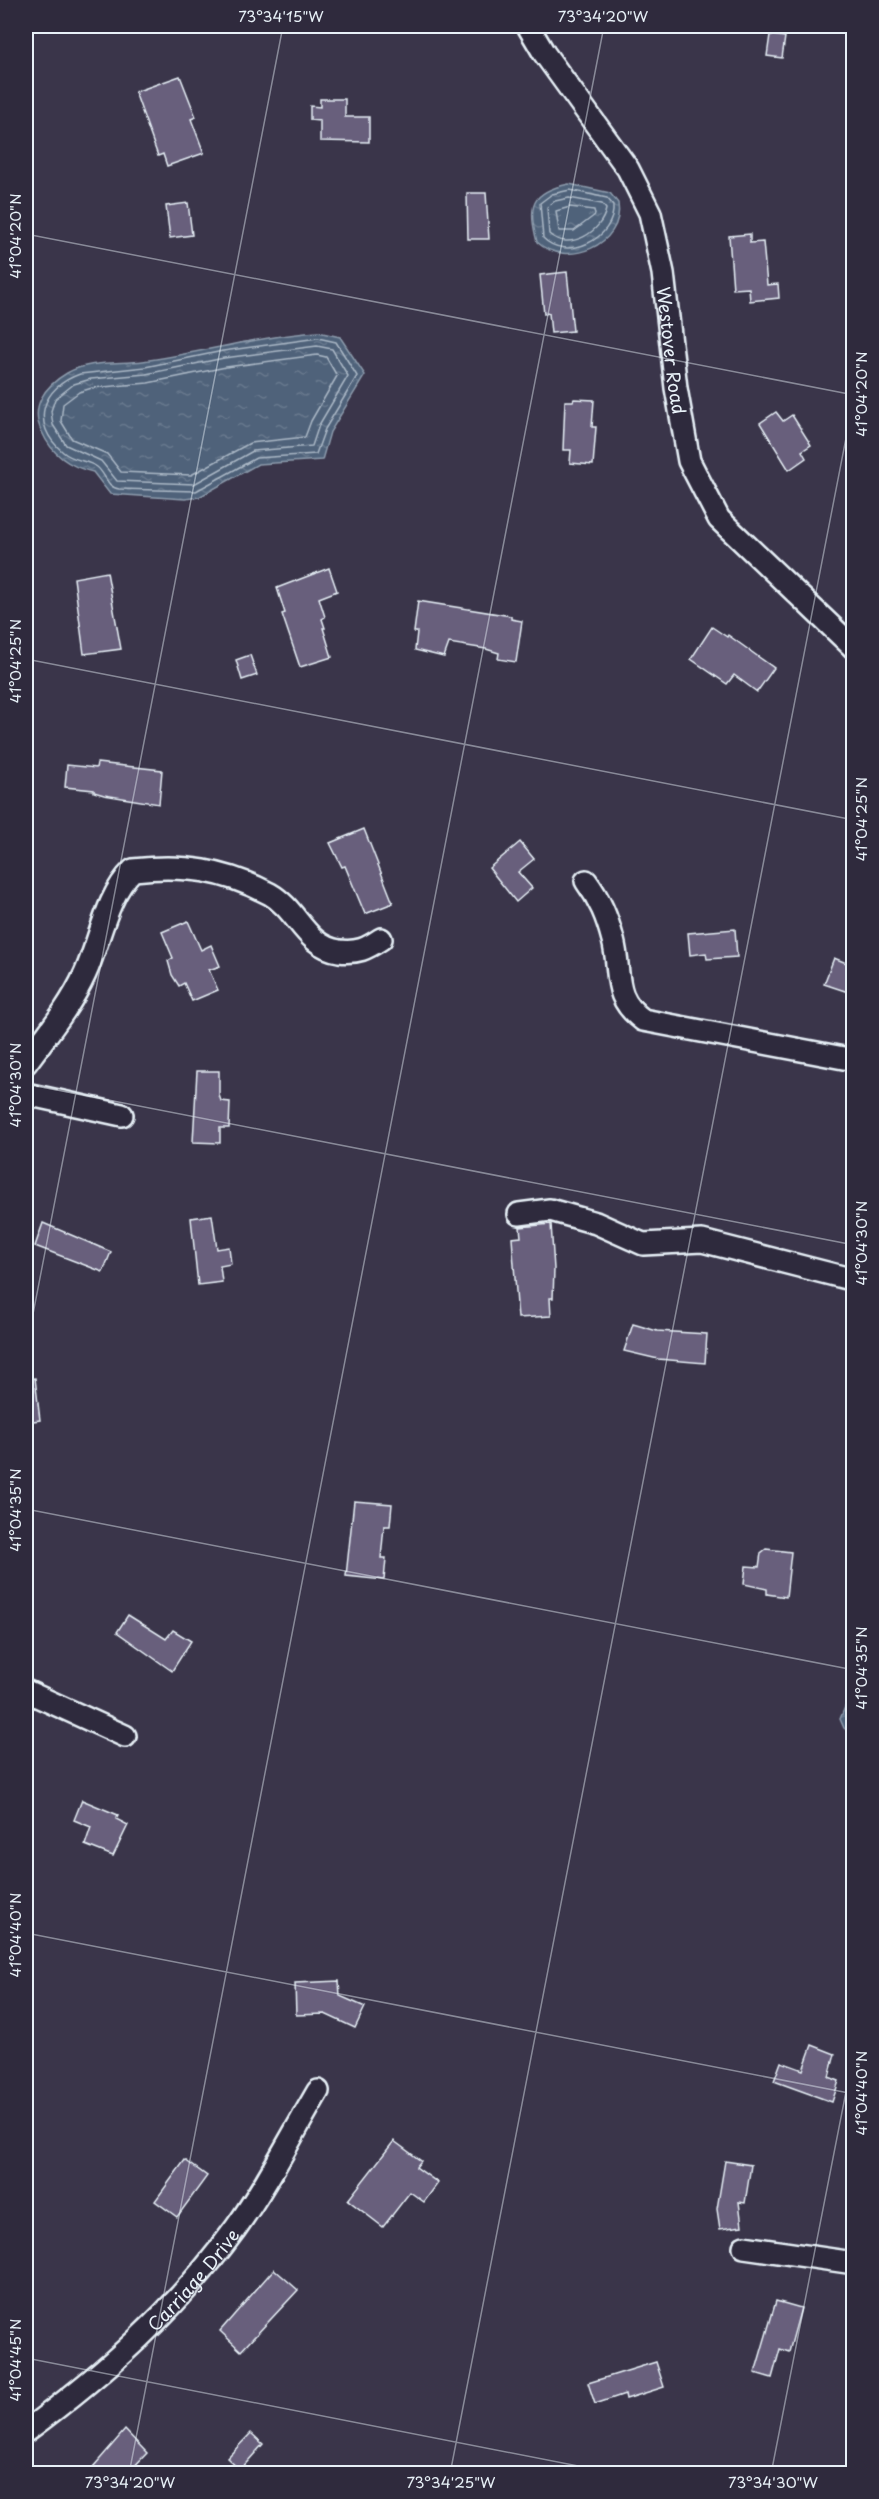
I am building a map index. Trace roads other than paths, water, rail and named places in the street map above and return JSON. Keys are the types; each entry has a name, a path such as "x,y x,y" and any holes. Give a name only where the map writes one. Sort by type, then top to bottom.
{"street":[{"name":"Westover Road","path":"528,26 544,54 628,170 650,213 663,273 676,388 689,460 719,519 854,648"},
{"path":"26,1063 62,1016 84,975 112,902 123,880 133,870 197,868 232,877 273,896 315,942 329,949 363,952 381,939"},
{"path":"586,881 601,903 614,942 619,986 628,1009 643,1020 854,1060"},
{"path":"26,1094 122,1115"},
{"path":"519,1214 550,1210 596,1223 643,1244 702,1241 854,1280"},
{"path":"26,1691 125,1736"},
{"name":"Carriage Drive","path":"26,2431 104,2372 151,2327 188,2286 249,2208 318,2091"},
{"path":"744,2247 854,2263"}],"water":[{"path":"569,184 610,193 618,203 618,218 612,231 603,241 577,253 549,250 537,242 534,230 533,210 539,196 556,187"},
{"path":"318,332 340,337 365,375 330,432 322,460 258,464 199,497 185,499 110,494 93,472 69,463 56,453 46,440 38,423 38,406 46,391 59,378 85,366 143,361 274,337"},
{"path":"853,1688 853,1735 844,1728 840,1719"}]}
